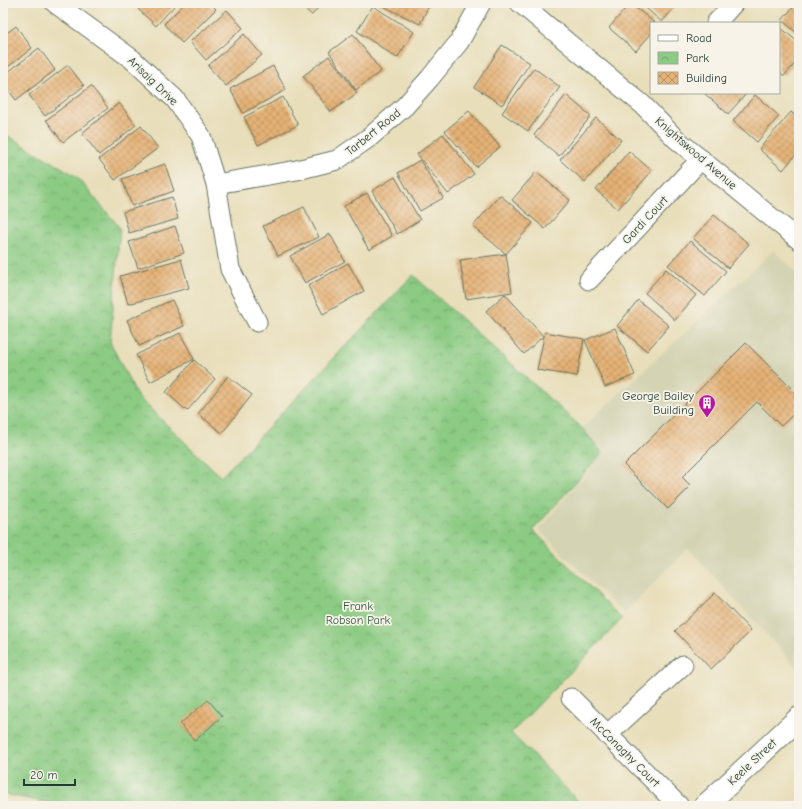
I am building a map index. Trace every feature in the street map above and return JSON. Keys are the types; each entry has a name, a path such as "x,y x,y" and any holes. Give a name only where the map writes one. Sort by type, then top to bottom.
{"main road":[{"name":"Keele Street","path":"706,806 799,718"}],"street":[{"name":"Arisaig Drive","path":"55,3 132,59 175,99 201,136 216,184 230,269 257,322"},
{"name":"Tarbert Road","path":"216,184 297,170 337,160 370,137 405,106 459,42 481,3"},
{"name":"Knightswood Avenue","path":"520,3 648,99 676,139 799,240"},
{"path":"717,22 734,3"},
{"name":"Gardi Court","path":"589,280 701,159"},
{"path":"607,734 683,665"},
{"name":"McConaghy Court","path":"571,698 679,806"}],"shaded area":[{"path":"773,251 799,274 799,670 688,548 624,614 539,530 602,454 582,428"}],"green space":[{"name":"Frank Robson Park","path":"3,133 76,176 120,228 110,342 137,396 221,477 413,275 582,428 602,453 533,530 622,619 511,733 583,806 64,806 3,794"}],"building":[{"path":"143,3 177,3 156,26 138,9"},
{"path":"185,3 210,3 216,9 182,43 164,24"},
{"path":"297,3 322,3 312,15"},
{"path":"377,3 430,3 420,24"},
{"path":"630,3 654,22 650,22 650,35 636,51 609,28"},
{"path":"640,3 678,3 662,22"},
{"path":"797,3 799,3 799,35 782,20"},
{"path":"373,6 414,32 397,58 357,31"},
{"path":"227,10 243,28 206,60 190,42"},
{"path":"16,26 32,48 3,71 3,36"},
{"path":"780,27 799,43 799,59 784,76 780,72"},
{"path":"244,34 262,55 226,86 208,66"},
{"path":"353,34 381,71 356,90 329,52"},
{"path":"502,45 530,63 502,105 474,87"},
{"path":"39,48 55,70 16,100 3,83 3,76"},
{"path":"329,56 357,93 331,112 303,76"},
{"path":"68,65 84,86 45,116 29,95"},
{"path":"273,66 286,90 243,113 230,89"},
{"path":"534,68 560,87 528,131 502,113"},
{"path":"91,86 108,108 63,142 46,120"},
{"path":"705,94 746,94 728,114"},
{"path":"566,95 591,116 559,156 534,135"},
{"path":"755,95 779,116 757,142 733,121"},
{"path":"283,97 298,125 258,145 244,117"},
{"path":"119,103 136,125 99,155 82,133"},
{"path":"469,111 500,147 476,167 445,131"},
{"path":"791,112 799,119 799,151 783,170 759,149"},
{"path":"596,118 621,140 585,182 560,160"},
{"path":"141,126 158,148 115,180 99,159"},
{"path":"443,134 474,174 448,194 417,154"},
{"path":"629,151 652,171 618,209 596,190"},
{"path":"420,160 443,198 420,211 398,173"},
{"path":"165,164 174,191 132,206 122,179"},
{"path":"536,172 570,200 545,229 512,200"},
{"path":"395,177 420,220 397,234 372,191"},
{"path":"367,193 392,236 369,250 344,206"},
{"path":"500,195 533,223 506,254 473,226"},
{"path":"172,197 178,219 129,233 123,212"},
{"path":"304,207 319,237 278,256 263,226"},
{"path":"714,215 749,244 728,268 693,238"},
{"path":"175,226 184,253 138,268 129,242"},
{"path":"330,234 345,261 305,283 290,256"},
{"path":"690,241 726,271 705,296 668,265"},
{"path":"506,254 512,292 466,299 460,260"},
{"path":"181,259 189,288 128,304 120,276"},
{"path":"348,263 364,291 323,314 308,286"},
{"path":"666,269 696,295 675,320 645,293"},
{"path":"505,294 543,336 524,354 486,311"},
{"path":"172,300 184,326 139,346 127,320"},
{"path":"638,300 669,326 647,351 617,326"},
{"path":"615,328 635,375 605,387 585,340"},
{"path":"545,332 584,339 577,376 537,370"},
{"path":"180,333 194,359 150,382 136,355"},
{"name":"George Bailey Building","path":"746,343 799,396 799,409 781,426 757,402 682,477 691,486 668,509 624,465"},
{"path":"194,360 215,379 187,411 166,392"},
{"path":"228,376 252,395 222,433 198,414"},
{"path":"715,593 751,631 711,669 675,631"},
{"path":"208,700 222,716 195,741 180,724"}],"place":[{"name":"George Bailey Building","path":"707,418"}]}
